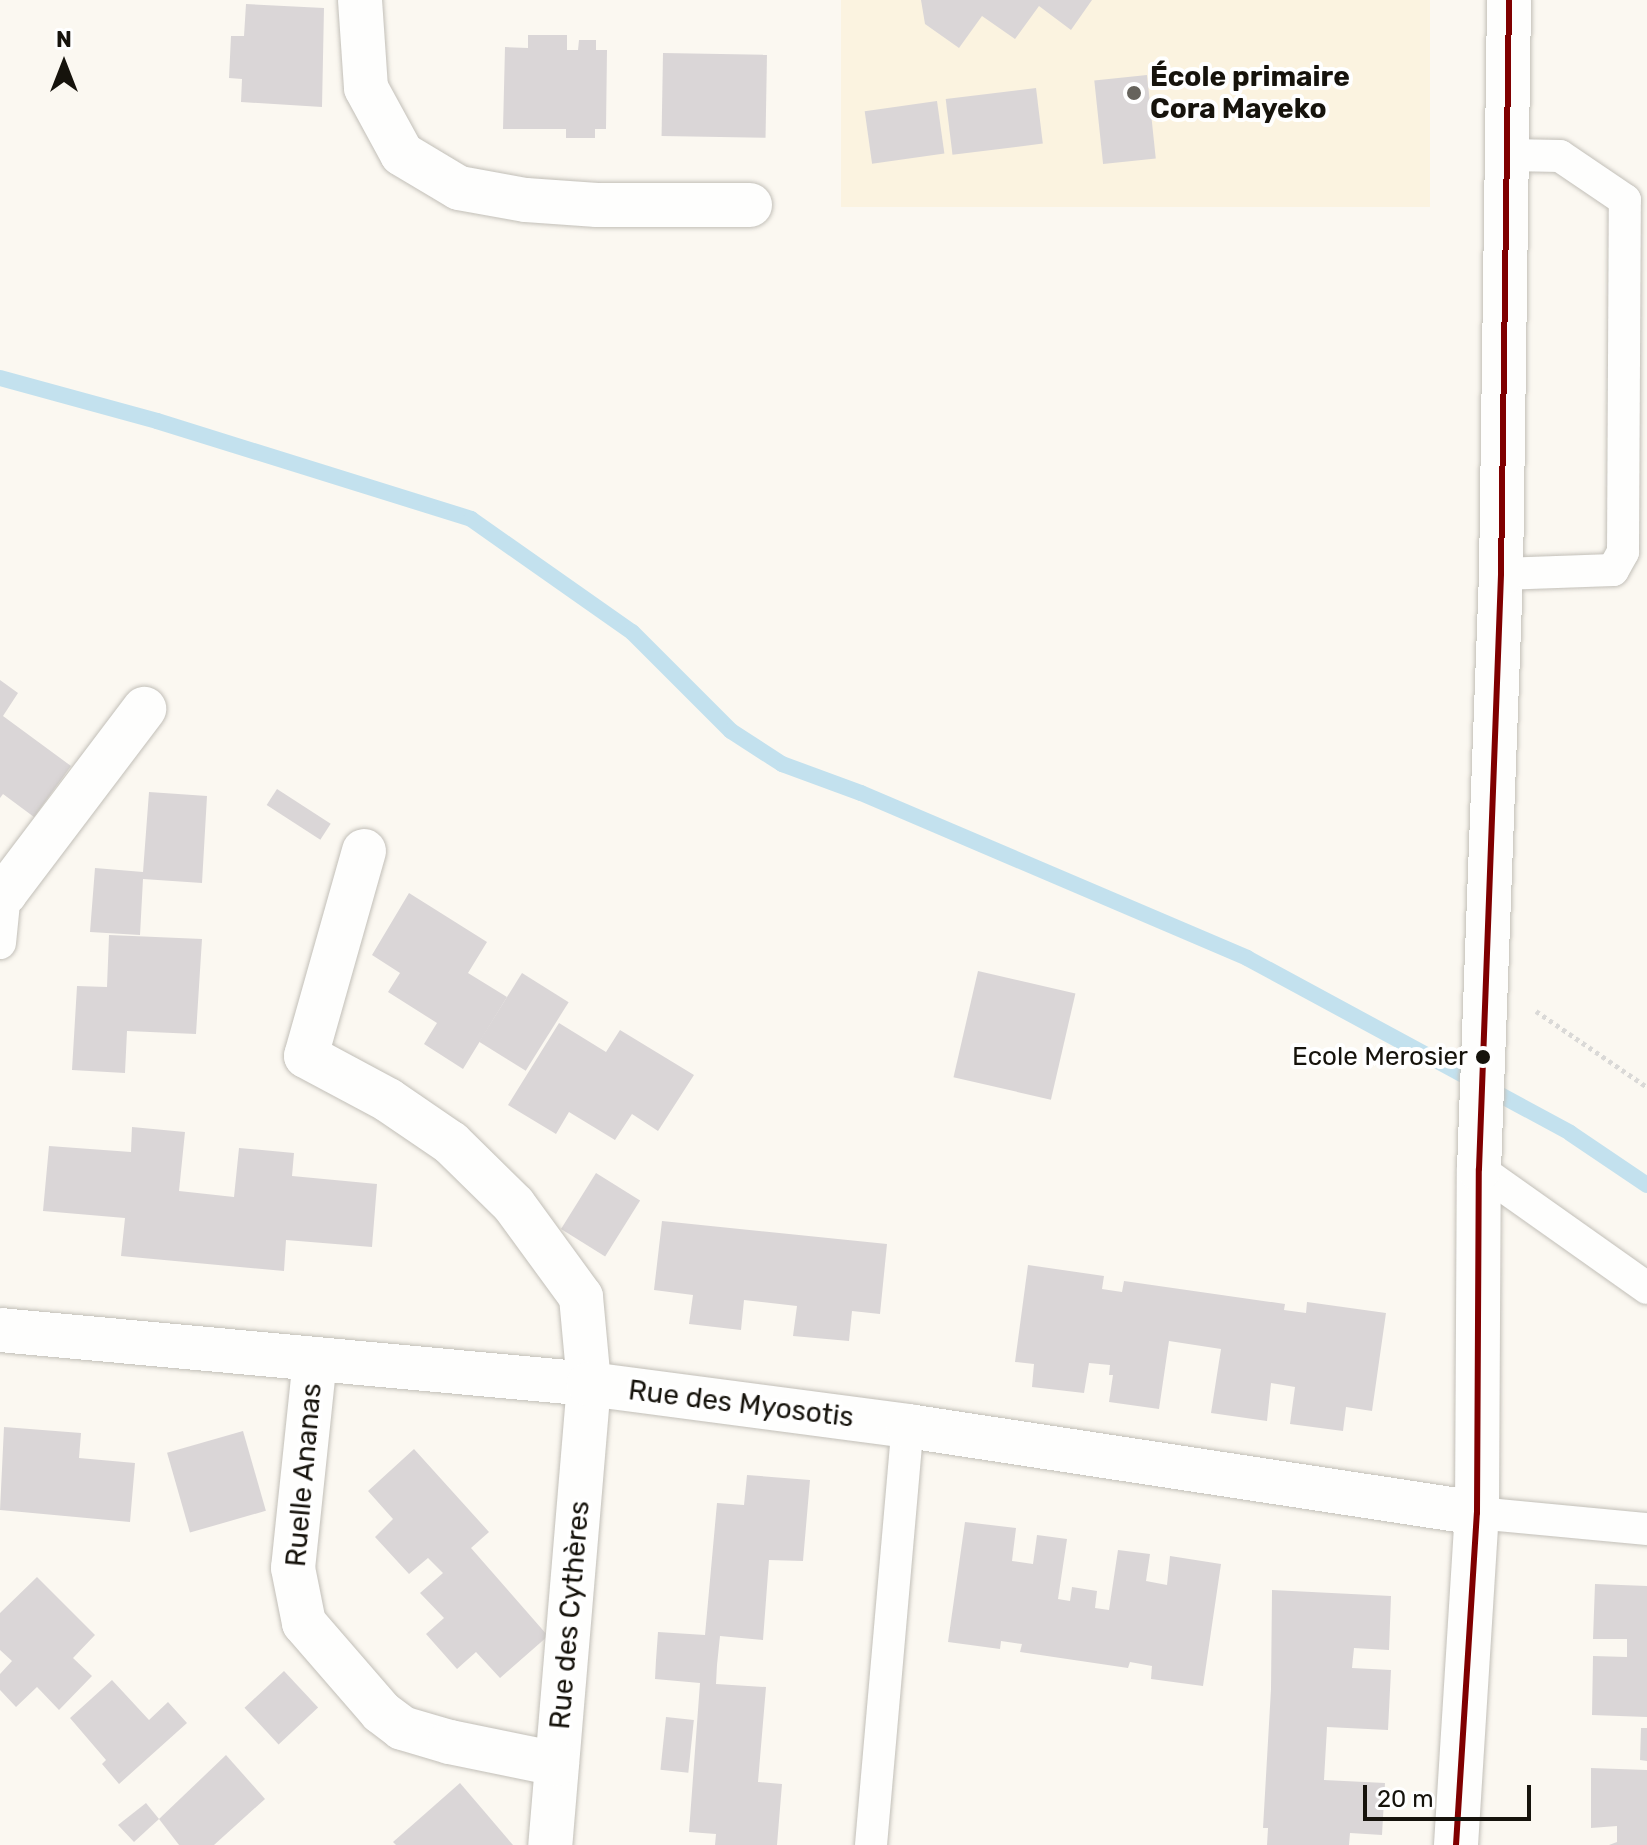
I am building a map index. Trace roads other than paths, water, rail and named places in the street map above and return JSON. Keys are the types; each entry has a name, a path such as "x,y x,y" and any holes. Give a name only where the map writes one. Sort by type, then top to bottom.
{"street":[{"path":"360,0 366,88 402,154 459,188 526,200 597,205 750,205"},
{"path":"1456,1845 1477,1513 1480,1158 1501,574 1509,0"},
{"path":"2,892 144,709"},
{"name":"Rue des Cythères","path":"364,851 306,1056 388,1100 451,1143 514,1205 581,1297 589,1384 550,1845"},
{"name":"Rue des Myosotis","path":"0,1330 589,1384 908,1426 1477,1513"},
{"name":"Ruelle Ananas","path":"315,1359 293,1568 304,1623 381,1712 402,1728 450,1742 557,1764"}],"lane":[{"path":"1501,574 1613,570 1623,552 1625,200 1560,156 1509,155"},
{"path":"0,943 2,892"},
{"path":"1480,1158 1647,1288"},
{"path":"871,1845 908,1426"},
{"path":"1477,1513 1647,1529"}],"waterway":[{"path":"0,378 157,421 471,519 632,632 731,731 782,764 861,793 1247,958 1570,1133 1647,1185"}],"place":[{"name":"École primaire Cora Mayeko","path":"1134,93"},
{"name":"Ecole Merosier","path":"1483,1057"}]}
